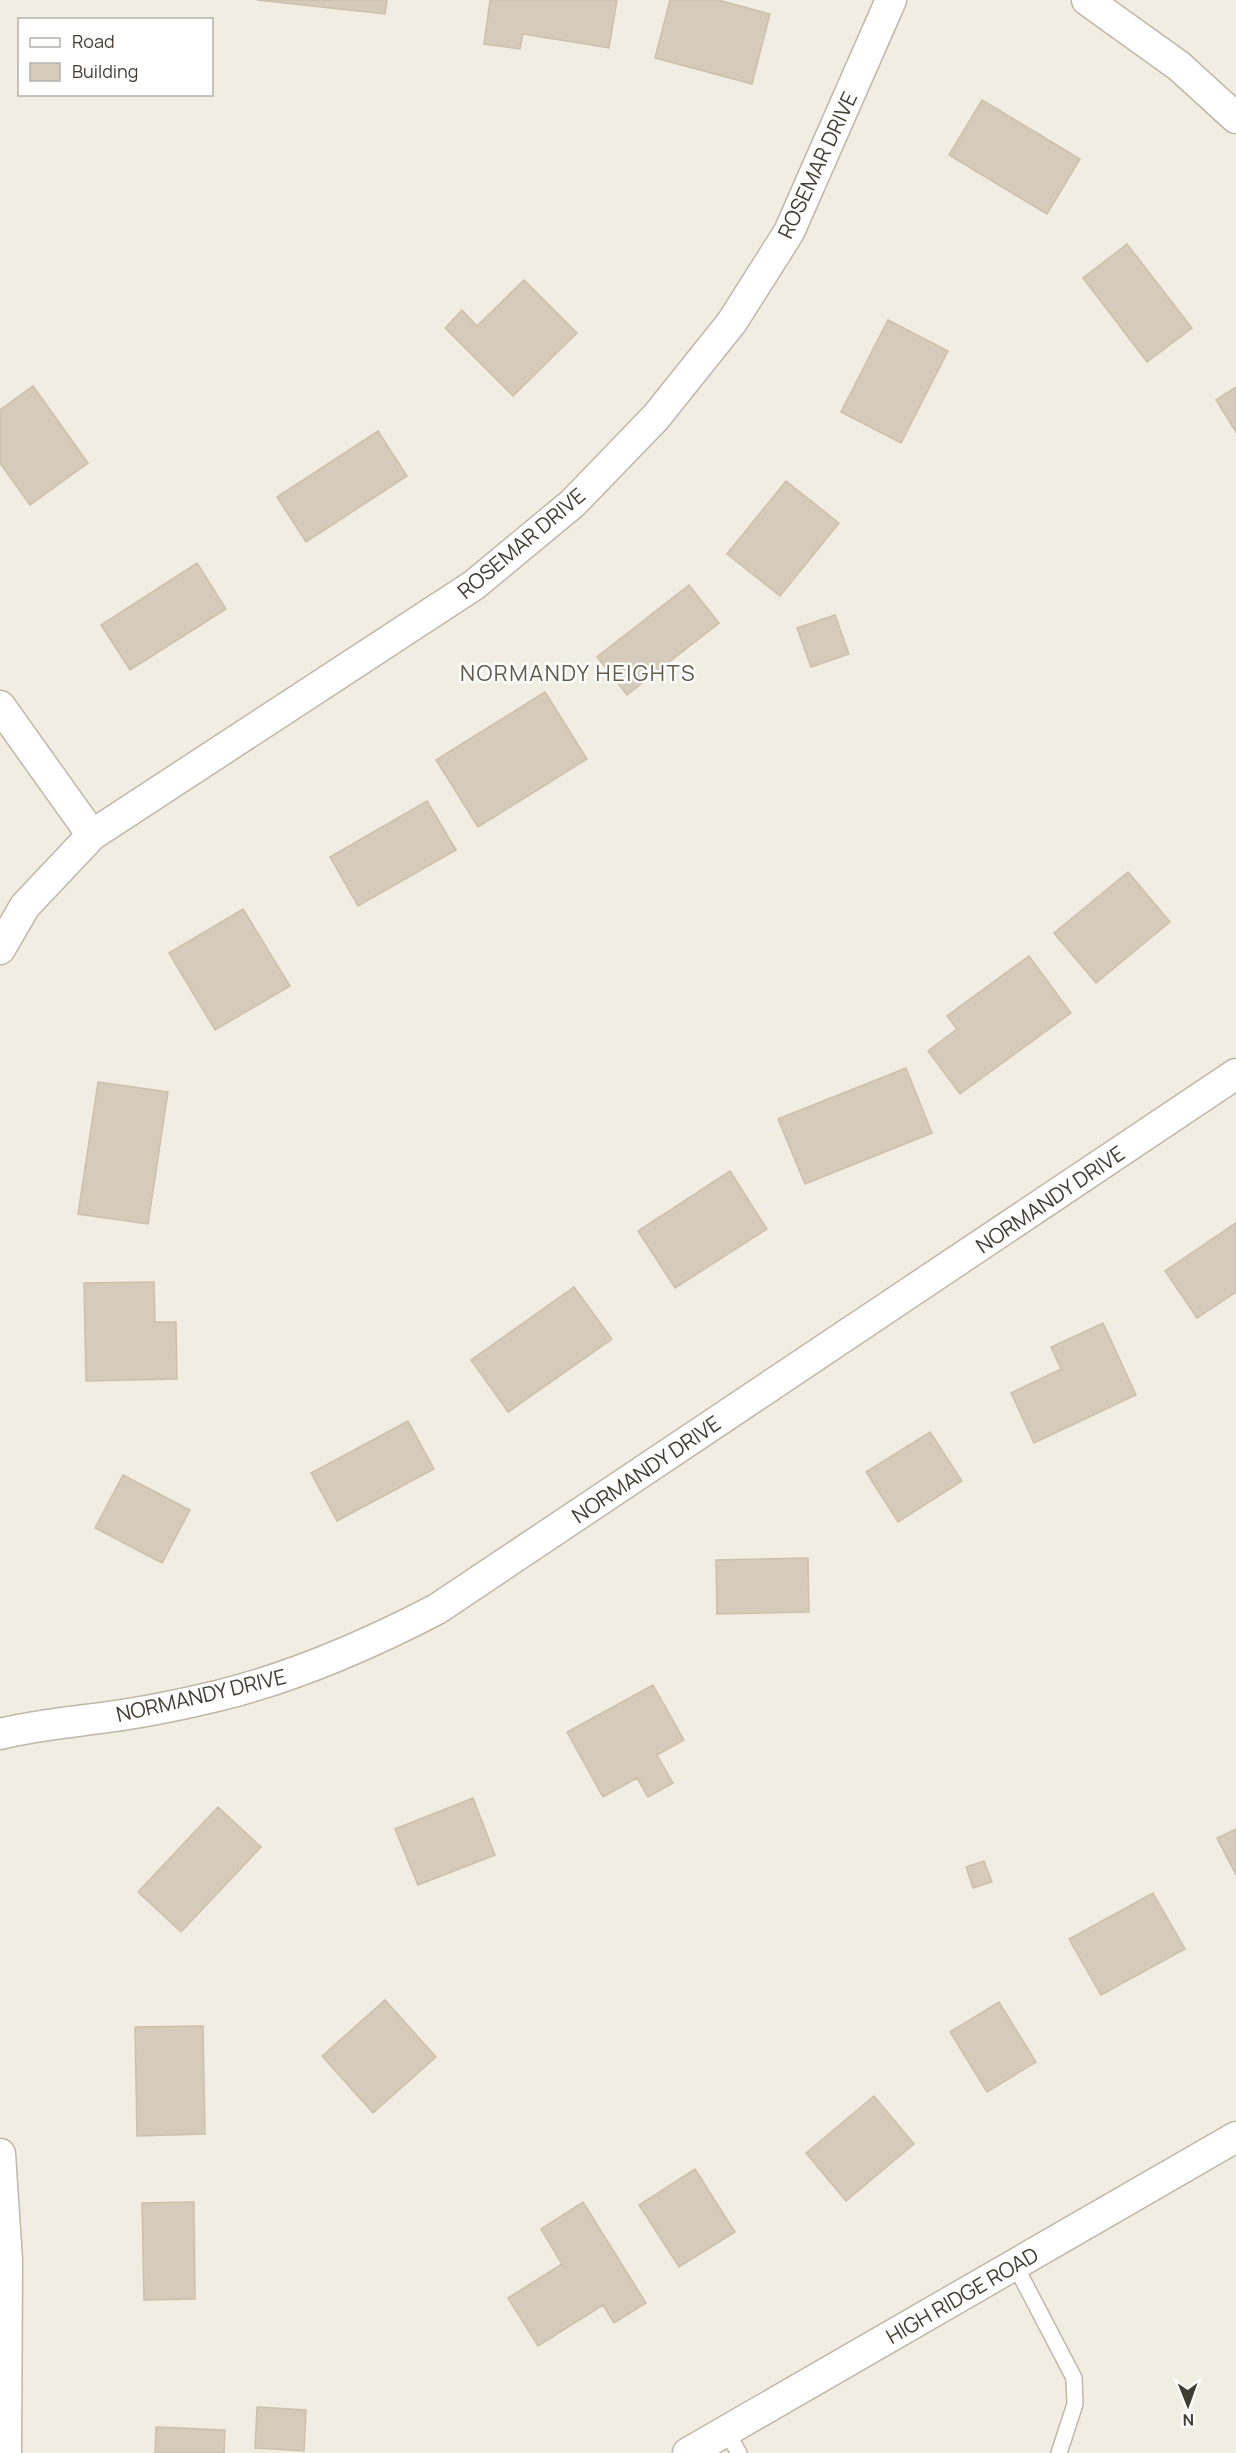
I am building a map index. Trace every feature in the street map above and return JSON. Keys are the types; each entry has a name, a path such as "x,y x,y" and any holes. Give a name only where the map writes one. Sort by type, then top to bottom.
{"street":[{"name":"ROSEMAR DRIVE","path":"0,949 25,906 93,836 474,585 573,503 656,417 732,322 789,232 891,0"},
{"path":"1087,0 1179,66 1236,118"},
{"path":"0,706 93,836"},
{"name":"NORMANDY DRIVE","path":"0,1734 221,1695 303,1670 376,1641 437,1609 1236,1074"},
{"name":"HIGH RIDGE ROAD","path":"688,2453 733,2442 1015,2265 1236,2137"},
{"path":"0,2154 7,2260 6,2453"}],"lane":[{"path":"1015,2265 1074,2378 1075,2404 1059,2453"}],"building":[{"path":"257,0 387,0 385,14"},
{"path":"490,0 617,0 609,48 523,34 520,49 484,44"},
{"path":"670,0 718,0 770,14 752,84 655,58"},
{"path":"982,100 1080,159 1047,214 949,155"},
{"path":"1127,244 1192,328 1147,362 1083,278"},
{"path":"524,280 577,333 513,396 445,328 462,310 477,326"},
{"path":"888,320 948,351 901,443 841,412"},
{"path":"33,386 88,463 30,505 0,463 0,410"},
{"path":"1236,387 1236,432 1216,400"},
{"path":"378,431 407,476 306,542 277,497"},
{"path":"786,481 839,523 780,596 727,554"},
{"path":"197,563 226,609 130,670 101,625"},
{"path":"689,585 719,623 627,695 597,657"},
{"path":"835,615 849,654 811,667 797,628"},
{"path":"545,692 587,759 478,827 436,760"},
{"path":"427,801 456,850 358,906 330,857"},
{"path":"1128,872 1170,922 1096,983 1054,933"},
{"path":"243,909 290,986 215,1030 169,953"},
{"path":"1029,956 1071,1013 960,1094 928,1051 957,1029 947,1016"},
{"path":"906,1068 932,1133 805,1184 778,1119"},
{"path":"98,1082 168,1092 148,1224 78,1214"},
{"path":"730,1171 767,1229 675,1288 638,1231"},
{"path":"1236,1223 1236,1292 1197,1318 1165,1271"},
{"path":"154,1282 155,1322 176,1322 177,1379 86,1381 84,1283"},
{"path":"574,1287 612,1339 508,1412 471,1360"},
{"path":"1103,1323 1136,1395 1034,1443 1011,1393 1061,1369 1051,1347"},
{"path":"408,1421 434,1469 337,1521 311,1473"},
{"path":"930,1432 962,1481 898,1522 866,1472"},
{"path":"123,1475 190,1510 162,1563 95,1528"},
{"path":"808,1558 809,1612 717,1614 716,1560"},
{"path":"653,1685 684,1740 657,1755 673,1783 648,1797 637,1778 603,1797 567,1732"},
{"path":"473,1798 495,1855 418,1885 395,1829"},
{"path":"218,1807 261,1847 181,1932 138,1892"},
{"path":"1236,1829 1236,1875 1217,1838"},
{"path":"984,1861 992,1882 973,1888 966,1867"},
{"path":"1153,1893 1185,1949 1101,1995 1069,1939"},
{"path":"385,2000 436,2057 373,2113 322,2056"},
{"path":"999,2002 1036,2062 987,2092 950,2032"},
{"path":"203,2026 205,2134 137,2136 135,2027"},
{"path":"874,2096 914,2144 846,2201 806,2153"},
{"path":"695,2169 735,2232 679,2267 639,2205"},
{"path":"194,2202 195,2299 144,2300 142,2203"},
{"path":"583,2202 646,2303 614,2323 603,2305 538,2346 508,2298 562,2264 541,2229"},
{"path":"257,2407 306,2410 304,2451 255,2448"},
{"path":"156,2427 225,2430 224,2453 155,2453"}],"district":[{"name":"NORMANDY HEIGHTS","path":"578,673"}]}
